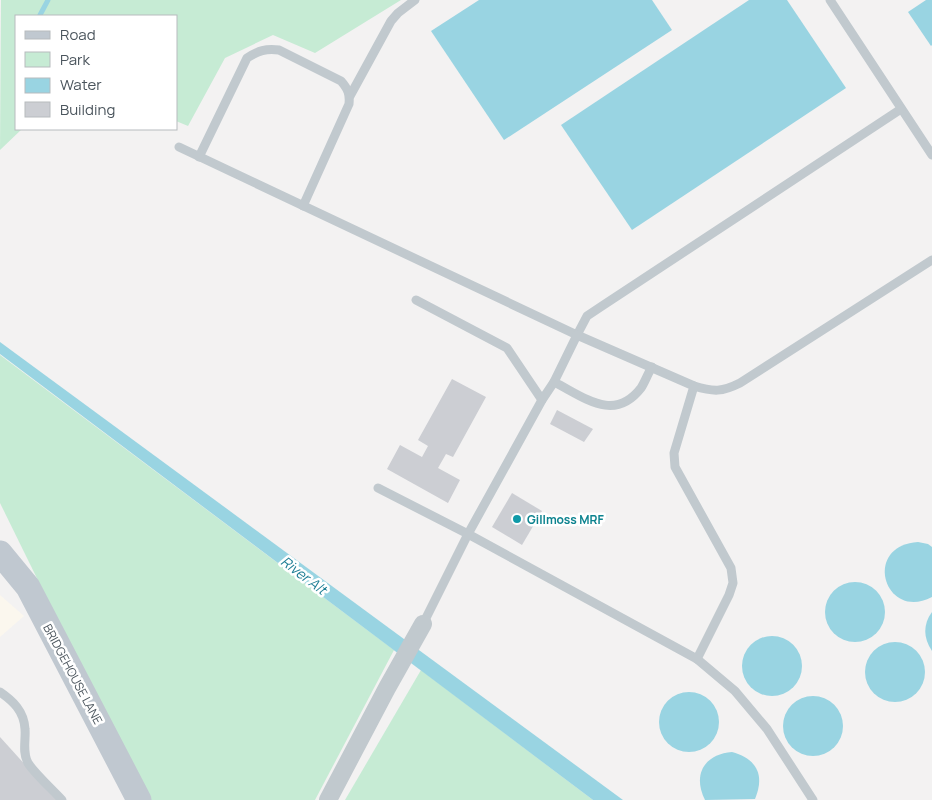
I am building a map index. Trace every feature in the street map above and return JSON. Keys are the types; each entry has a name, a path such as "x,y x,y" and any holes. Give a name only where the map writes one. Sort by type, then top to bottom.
{"street":[{"name":"BRIDGEHOUSE LANE","path":"2,561 28,588 139,800"},
{"path":"328,800 423,624"}],"lane":[{"path":"303,206 349,104 350,96 391,21 415,0"},
{"path":"830,0 932,155"},
{"path":"199,157 247,58 257,52 268,49 279,50 341,81 347,88 350,96"},
{"path":"423,624 468,534 542,400 554,382 588,316 901,109"},
{"path":"179,147 577,335 694,386 710,391 726,390 740,383 932,260"},
{"path":"416,300 507,348 542,400"},
{"path":"554,382 601,406 616,406 628,401 641,387 652,367"},
{"path":"694,386 674,453 675,467 731,568 733,582 729,595 697,659"},
{"path":"378,488 468,534 697,659 735,691 766,729 813,800"},
{"path":"0,692 13,700 22,716 25,729 24,745 28,762 62,800"}],"shaded area":[{"path":"0,595 24,616 0,637"}],"green space":[{"path":"1,0 401,0 315,53 273,35 225,58 188,126 178,122 178,15 15,15 15,130 21,130 0,150"},
{"path":"0,355 394,650 315,800 151,800 81,668 0,503"},
{"path":"421,670 593,800 345,800"}],"water":[{"path":"479,0 652,0 672,30 504,140 431,31"},
{"path":"749,0 787,0 846,88 632,230 561,125"},
{"path":"926,0 932,0 931,46 908,12"},
{"name":"River Alt","path":"0,342 623,800 593,800 0,354"},
{"path":"918,542 932,547 932,597 916,602 902,600 892,592 886,580 885,568 890,556 900,547"},
{"path":"849,582 861,582 872,587 880,595 885,606 883,624 872,637 861,642 849,642 838,637 830,629 825,618 825,606 830,595 838,587"},
{"path":"932,612 932,651 925,631 927,621"},
{"path":"766,636 778,636 789,641 797,649 802,660 800,678 789,691 778,696 766,696 755,691 747,683 742,672 742,660 747,649 755,641"},
{"path":"889,642 901,642 912,647 920,655 925,666 923,684 912,697 901,702 889,702 878,697 870,689 865,678 865,666 870,655 878,647"},
{"path":"683,692 695,692 706,697 714,705 719,716 717,734 706,747 695,752 683,752 672,747 664,739 659,728 659,716 664,705 672,697"},
{"path":"807,696 819,696 830,701 838,709 843,720 841,738 830,751 819,756 807,756 796,751 788,743 783,732 783,720 788,709 796,701"},
{"path":"732,752 748,759 757,769 759,783 755,799 705,800 700,782 704,767 708,761 715,757"}],"building":[{"path":"452,379 486,397 453,457 446,454 438,468 460,480 448,503 387,469 400,445 422,457 428,446 418,440"},
{"path":"557,410 593,429 584,442 550,424"},
{"name":"Gillmoss MRF","path":"512,493 542,511 522,545 492,527"},
{"path":"0,737 57,800 0,800"}],"waterway":[{"path":"40,15 48,0"}],"place":[{"name":"Gillmoss MRF","path":"517,519"}]}
